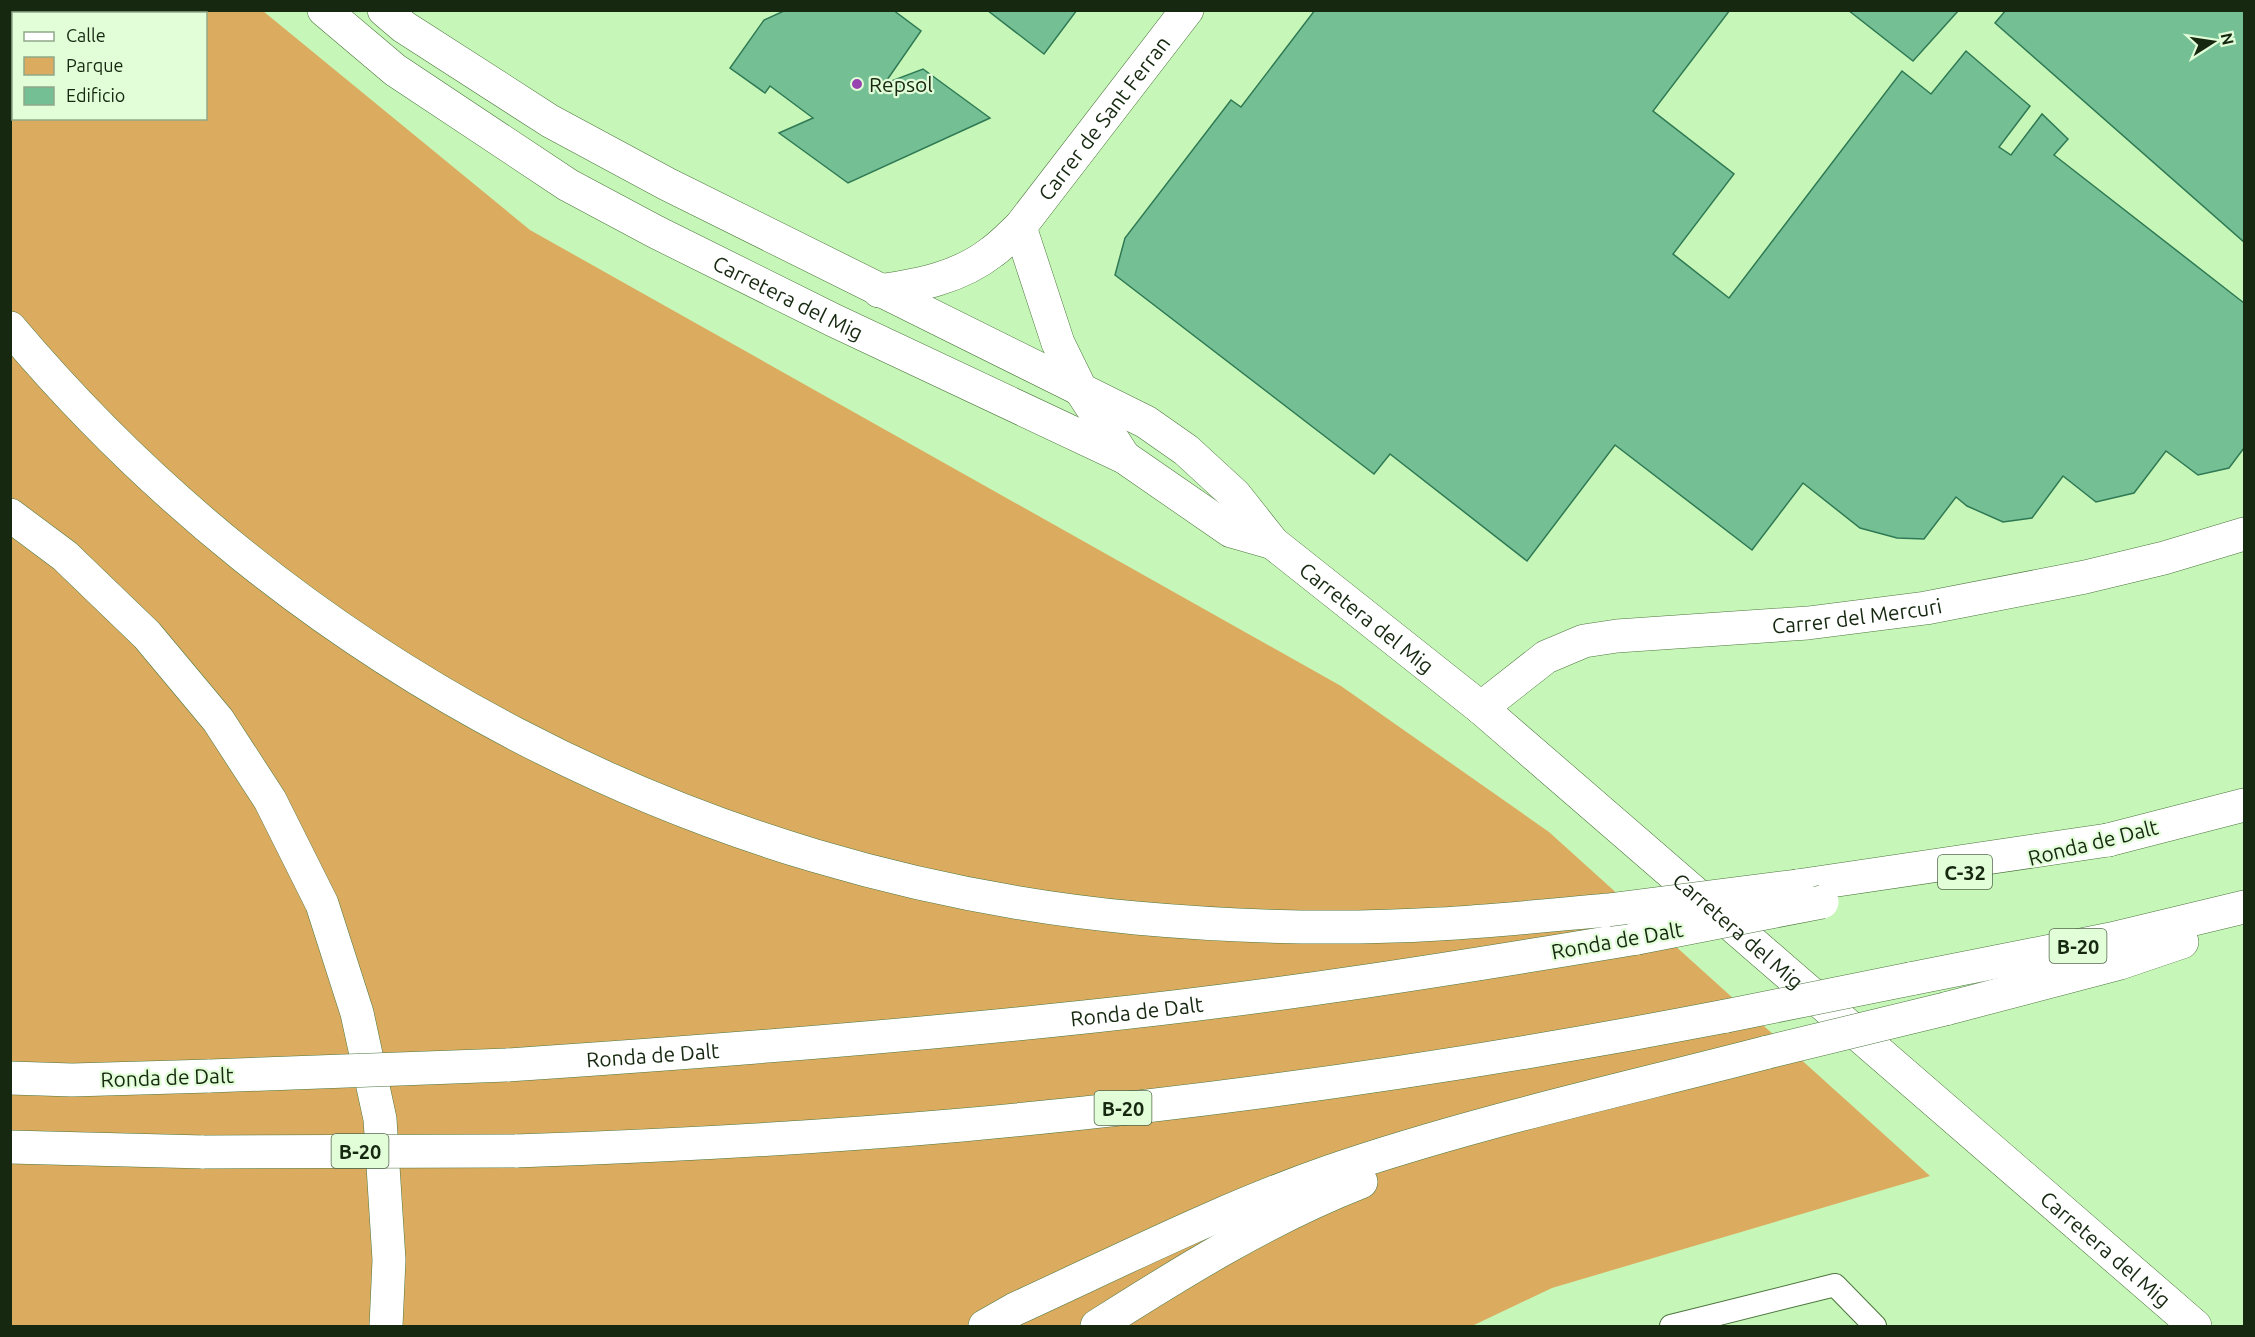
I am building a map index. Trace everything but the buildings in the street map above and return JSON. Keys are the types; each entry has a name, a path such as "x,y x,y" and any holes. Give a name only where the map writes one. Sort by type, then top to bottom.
{"main road":[{"name":"Carretera del Mig","path":"324,10 395,70 568,185 656,232 833,320 1124,457 1231,531 1273,543"},
{"name":"Carretera del Mig","path":"384,10 404,27 550,121 879,291 1146,422 1186,450 1235,495 1273,543 1481,708 2195,1326"},
{"name":"Carrer de Sant Ferran","path":"879,291 935,280 970,266 992,252 1020,227 1187,10"},
{"path":"1020,227 1058,343 1082,392 1124,457"},
{"path":"10,328 46,370 138,466 246,559 376,654 497,725 632,790 708,821 801,853 910,881 993,898 1134,917 1268,926 1356,927 1437,924 1809,894"},
{"path":"10,515 65,556 147,635 218,720 270,800 322,904 357,1013 380,1119 389,1260 386,1326"},
{"name":"Carrer del Mercuri","path":"1481,708 1546,657 1584,641 1617,636 1808,623 1926,608 2085,577 2164,558 2244,534"},
{"name":"Ronda de Dalt","path":"10,1078 72,1080 507,1065 831,1042 1096,1016 1386,979 1637,938 1809,894 2108,840 2244,805"},
{"name":"B-20","path":"10,1148 204,1152 515,1151 679,1145 928,1128 1078,1114 1221,1097 1509,1056 1726,1016 2111,939 2244,908"},
{"path":"985,1326 1016,1309 1239,1206 1319,1175 1404,1147 1539,1109 1945,1009 2120,963 2244,920"},
{"path":"1097,1326 1173,1278 1261,1227 1337,1192 1409,1163 1665,1079"},
{"path":"377,1326 389,1260"}],"lane":[{"path":"1671,1326 1835,1285 1875,1326"}],"green space":[{"path":"10,11 263,11 530,230 1341,686 1549,832 1930,1176 1552,1288 1472,1326 11,1326"}],"place":[{"name":"Repsol","path":"857,84"}]}
